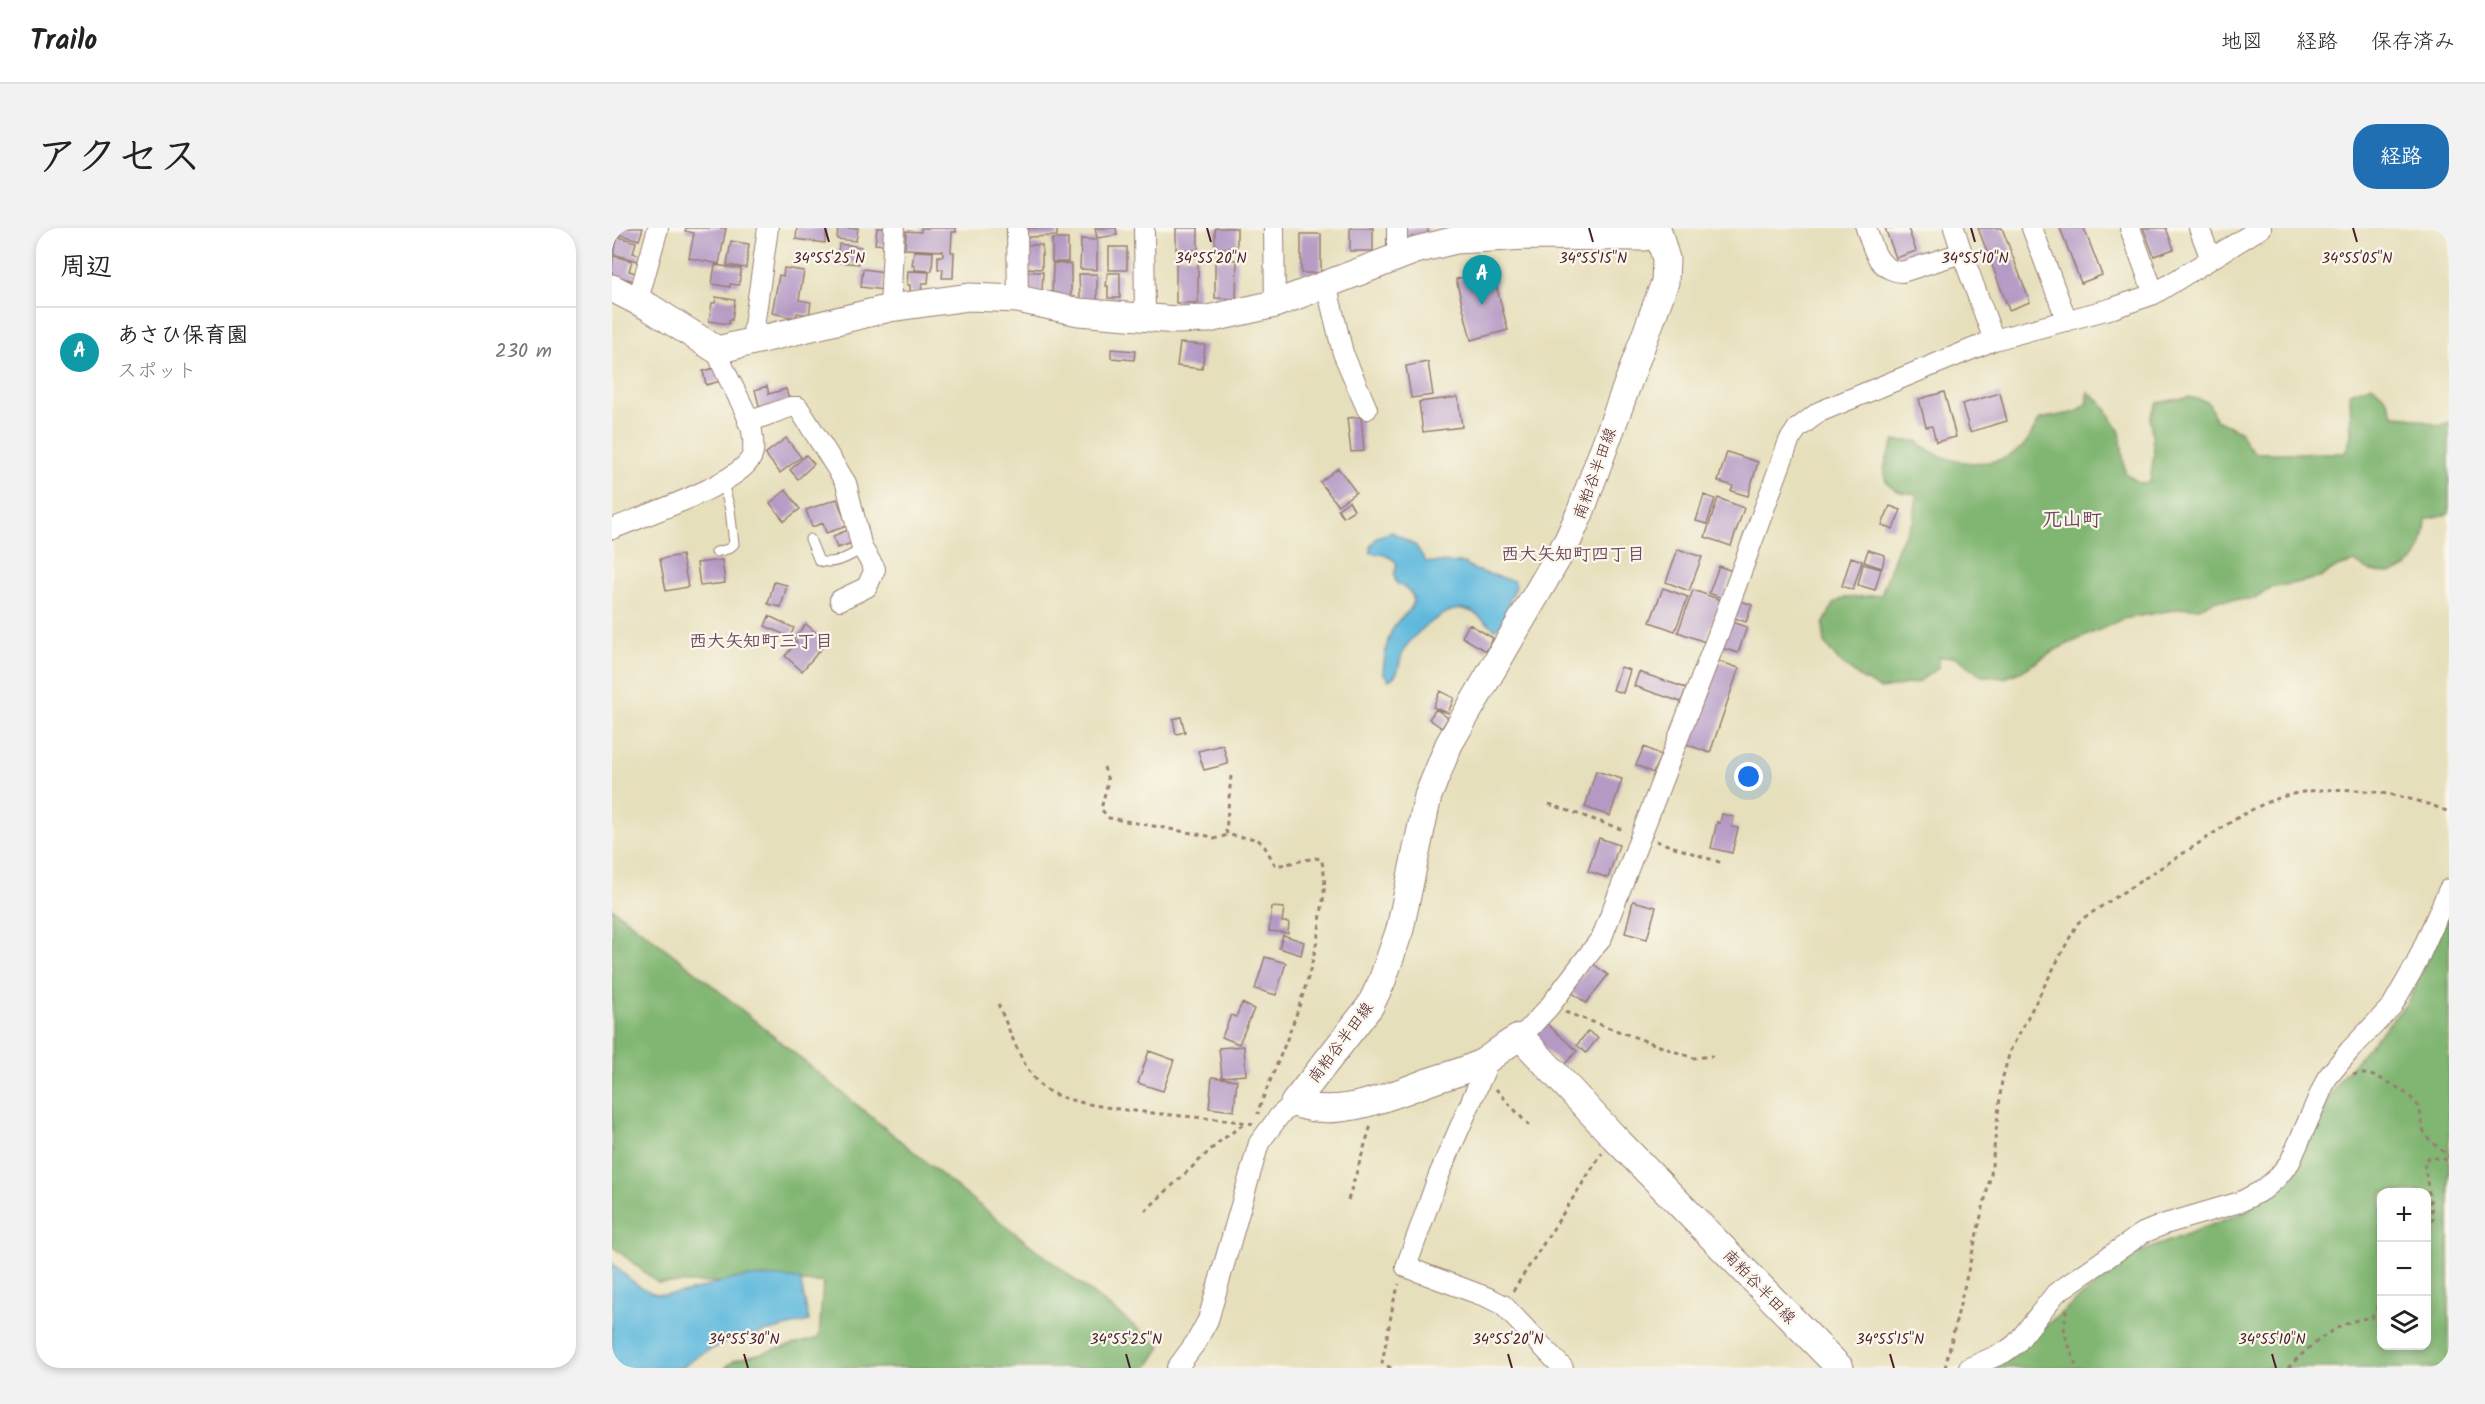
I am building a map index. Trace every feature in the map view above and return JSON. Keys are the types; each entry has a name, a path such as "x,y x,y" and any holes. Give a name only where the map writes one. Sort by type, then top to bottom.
{"main road":[{"path":"612,288 638,300 717,350 890,308 969,297 1018,299 1079,312 1176,320 1208,319 1275,304 1397,257 1456,240 1526,232 1644,237 1656,228"},
{"name":"南粕谷半田線","path":"1656,228 1666,259 1665,282 1627,380 1580,513 1568,540 1449,744 1428,796 1400,929 1382,981 1370,1006 1294,1103 1309,1109 1330,1108 1376,1100 1482,1068 1508,1042 1521,1036 1614,1137 1840,1368"}],"street":[{"path":"638,300 658,228"},
{"path":"752,340 768,228"},
{"path":"890,308 894,228"},
{"path":"1017,228 1018,299"},
{"path":"1144,228 1145,317"},
{"path":"1274,228 1275,304"},
{"path":"1397,228 1397,257"},
{"path":"1866,228 1880,263 1893,272 1902,272 1955,255 1963,256"},
{"path":"1954,228 1994,340"},
{"path":"2032,228 2067,321"},
{"path":"2130,228 2154,294"},
{"path":"2199,228 2211,259"},
{"path":"1521,1036 1549,1007 1602,937 1715,643 1789,441 1797,429 1819,412 1994,340 2113,308 2154,294 2261,228"},
{"path":"1326,284 1343,353 1367,409"},
{"path":"612,529 723,483 746,465 752,456 754,443 748,422 721,364 717,350"},
{"path":"748,422 790,407 798,407 846,483 862,548 875,569 873,579 867,587 840,600"},
{"path":"1969,1368 2005,1352 2016,1344 2050,1299 2143,1233 2165,1224 2240,1202 2263,1190 2276,1179 2290,1162 2327,1078 2392,1006 2416,964 2449,889"},
{"path":"1482,1068 1439,1175 1406,1267 1503,1305 1563,1368"},
{"path":"1177,1368 1196,1342 1208,1320 1258,1134 1294,1103"}],"lane":[{"path":"716,552 728,549 734,544 730,509 723,483"},
{"path":"810,539 819,561 829,563 850,556 862,548"}],"path":[{"path":"1104,767 1108,781 1101,809 1109,818 1214,839 1228,835 1257,839 1263,844 1276,866 1320,859 1324,874 1319,936 1308,983 1259,1108 1258,1134"},
{"path":"1228,835 1226,831 1231,776"},
{"path":"1945,1368 1991,1174 2002,1080 2010,1051 2082,918 2251,809 2292,794 2325,790 2384,794 2413,798 2449,812"},
{"path":"998,1004 1030,1073 1049,1092 1060,1097 1111,1107 1246,1122 1258,1134"},
{"path":"1549,1007 1693,1058 1713,1056"},
{"path":"1482,1068 1531,1128"},
{"path":"2350,1076 2359,1072 2378,1077 2400,1089 2417,1106 2426,1134 2449,1158"},
{"path":"1348,1200 1376,1110 1376,1100"},
{"path":"1145,1211 1220,1142 1246,1122"},
{"path":"1503,1305 1544,1245 1568,1203 1614,1137"},
{"path":"2428,1188 2424,1162 2429,1157 2449,1158"},
{"path":"2431,1206 2433,1219 2431,1222"},
{"path":"1391,1368 1382,1366 1394,1300 1406,1267"},
{"path":"2067,1286 2069,1289 2064,1332 2076,1368"},
{"path":"2288,1368 2325,1337 2355,1318 2371,1318 2377,1309"}],"green space":[{"path":"2372,385 2386,398 2394,416 2410,417 2440,426 2449,422 2449,514 2426,519 2418,553 2406,568 2397,572 2385,573 2365,569 2355,562 2337,567 2320,578 2270,588 2253,599 2216,600 2199,608 2185,608 2123,619 2057,649 2022,671 2004,678 1982,676 1956,657 1939,657 1938,668 1918,682 1881,689 1861,678 1838,660 1825,644 1823,625 1834,603 1844,598 1881,595 1900,542 1914,520 1917,494 1898,491 1886,481 1884,475 1886,461 1894,441 1917,441 1940,456 1954,460 1983,462 1997,460 2022,447 2040,419 2077,412 2088,402 2088,392 2102,403 2120,432 2125,472 2139,483 2150,482 2154,454 2150,418 2157,403 2189,397 2208,402 2216,420 2240,431 2246,443 2255,453 2345,453 2351,436 2350,393"},
{"path":"612,908 691,968 960,1190 1161,1347 1147,1368 725,1368 735,1360 819,1338 823,1282 658,1283 612,1246"},
{"path":"2449,914 2449,1368 1993,1368 2133,1255 2247,1211 2276,1186 2341,1078 2407,1003"}],"water":[{"path":"1392,532 1416,546 1426,562 1464,563 1475,570 1514,581 1516,587 1509,601 1513,617 1495,629 1468,610 1447,613 1429,624 1413,638 1403,652 1396,674 1389,680 1383,672 1389,639 1398,621 1411,609 1413,603 1412,595 1408,590 1396,583 1394,575 1397,564 1395,561 1386,556 1371,553 1370,547 1377,537"},
{"path":"612,1263 640,1286 658,1294 679,1293 748,1277 800,1279 809,1321 729,1341 703,1353 681,1368 612,1368"}],"building":[{"path":"622,228 643,228 639,240 620,235"},
{"path":"686,228 726,228 719,264 689,258 694,233 685,231"},
{"path":"797,228 827,228 825,243 796,239"},
{"path":"838,228 858,228 856,241 837,239"},
{"path":"877,228 888,228 886,245 875,244"},
{"path":"921,228 956,228 956,232 952,232 953,278 942,278 943,269 938,269 938,256 943,256 943,251 905,249 906,231 921,232"},
{"path":"1027,228 1057,228 1057,236 1027,237"},
{"path":"1095,228 1116,228 1117,235 1097,238"},
{"path":"1176,228 1198,228 1198,250 1176,250"},
{"path":"1215,228 1237,228 1237,248 1215,248"},
{"path":"1350,228 1373,228 1373,251 1350,251"},
{"path":"1403,228 1428,228 1428,236 1404,240"},
{"path":"1885,228 1908,228 1916,251 1896,258"},
{"path":"1978,228 2002,228 2030,302 2009,310"},
{"path":"2060,228 2084,228 2102,275 2081,283"},
{"path":"2143,228 2166,228 2174,249 2154,256"},
{"path":"1301,234 1321,234 1321,273 1301,273"},
{"path":"618,237 636,242 633,253 640,255 638,261 613,254"},
{"path":"1052,239 1068,239 1068,262 1052,262"},
{"path":"1081,239 1097,240 1097,270 1080,269"},
{"path":"731,241 749,244 746,268 727,265"},
{"path":"839,244 861,247 859,264 837,262"},
{"path":"1024,245 1042,245 1042,269 1024,268"},
{"path":"1109,247 1127,247 1127,270 1109,270"},
{"path":"914,251 933,252 932,271 915,270 915,266 912,266"},
{"path":"613,256 632,261 629,271 636,273 634,281 612,275"},
{"path":"1176,256 1198,257 1198,303 1176,303"},
{"path":"1215,260 1237,260 1236,299 1215,298"},
{"path":"1053,263 1071,264 1071,296 1052,296"},
{"path":"715,265 741,269 739,285 730,284 730,287 712,284"},
{"path":"784,268 804,271 799,300 811,302 809,315 797,313 796,318 772,313 779,275 783,276"},
{"path":"863,269 885,272 883,290 861,287"},
{"path":"1492,270 1508,330 1471,340 1456,279"},
{"path":"908,271 929,272 928,283 922,283 921,293 910,292 910,285 907,285"},
{"path":"1024,272 1043,272 1042,293 1024,289"},
{"path":"1108,273 1120,273 1120,298 1108,298 1108,286 1106,286"},
{"path":"1079,274 1097,274 1097,301 1080,300"},
{"path":"716,297 735,300 732,320 729,320 729,324 709,321 712,303 715,303"},
{"path":"1180,343 1205,345 1202,369 1177,366"},
{"path":"1111,349 1135,351 1134,360 1111,358"},
{"path":"1428,362 1433,395 1411,398 1406,366"},
{"path":"718,367 721,381 706,385 703,371"},
{"path":"767,386 769,394 786,389 789,400 760,409 755,390"},
{"path":"1944,392 1956,437 1936,442 1932,426 1926,427 1919,399"},
{"path":"2000,393 2007,421 1970,432 1962,404"},
{"path":"1458,397 1462,427 1423,432 1419,402"},
{"path":"1361,417 1364,451 1351,452 1347,418"},
{"path":"786,438 801,457 780,473 765,454"},
{"path":"1727,452 1758,462 1748,496 1731,491 1733,486 1718,481"},
{"path":"806,455 814,464 798,479 790,470"},
{"path":"1338,468 1356,492 1338,505 1320,482"},
{"path":"786,490 800,509 784,521 770,503"},
{"path":"1704,495 1715,499 1707,524 1696,521"},
{"path":"1718,498 1744,508 1731,546 1705,537"},
{"path":"837,499 847,526 826,533 823,523 812,527 806,510"},
{"path":"1349,501 1354,510 1343,517 1338,509"},
{"path":"1890,506 1901,510 1893,529 1882,525"},
{"path":"853,528 858,541 837,548 833,536"},
{"path":"1678,549 1702,557 1689,591 1666,582"},
{"path":"1868,550 1885,555 1882,568 1864,562"},
{"path":"682,555 688,587 666,591 660,559"},
{"path":"1851,557 1862,561 1853,590 1842,586"},
{"path":"722,560 725,583 700,586 697,563"},
{"path":"1863,564 1881,569 1875,590 1858,585"},
{"path":"1719,566 1732,571 1722,598 1709,593"},
{"path":"774,582 787,585 781,607 768,604"},
{"path":"1663,588 1688,597 1675,631 1650,622"},
{"path":"1693,590 1721,600 1705,642 1678,632"},
{"path":"1739,600 1752,605 1746,622 1732,617"},
{"path":"769,616 794,628 790,637 765,626"},
{"path":"1728,621 1747,627 1738,653 1719,647"},
{"path":"806,624 827,642 802,671 785,656 797,642 793,639"},
{"path":"1469,624 1493,638 1486,651 1462,637"},
{"path":"1712,659 1739,668 1710,753 1683,743"},
{"path":"1621,667 1630,670 1623,693 1613,690"},
{"path":"1639,672 1686,688 1681,702 1634,686"},
{"path":"1440,691 1454,698 1448,713 1433,707"},
{"path":"1436,709 1448,718 1442,728 1429,719"},
{"path":"1181,717 1185,732 1176,734 1173,719"},
{"path":"1223,745 1228,764 1204,770 1198,751"},
{"path":"1644,747 1661,755 1653,773 1636,765"},
{"path":"1596,771 1622,779 1610,816 1585,807"},
{"path":"1722,814 1734,817 1732,827 1738,828 1732,853 1711,848 1717,822 1720,823"},
{"path":"1599,838 1619,845 1608,878 1588,871"},
{"path":"1633,901 1656,907 1647,939 1625,933"},
{"path":"1272,907 1284,908 1282,922 1289,922 1288,933 1269,931"},
{"path":"1283,935 1304,942 1301,955 1279,948"},
{"path":"1265,957 1286,963 1276,995 1255,989"},
{"path":"1592,963 1608,975 1586,1003 1570,991"},
{"path":"1242,1003 1254,1009 1239,1044 1222,1037 1231,1015 1236,1017"},
{"path":"1544,1021 1577,1051 1563,1066 1530,1037"},
{"path":"1588,1031 1598,1038 1586,1053 1577,1045"},
{"path":"1244,1046 1246,1075 1222,1077 1219,1048"},
{"path":"1149,1051 1174,1060 1163,1091 1138,1083"},
{"path":"1212,1077 1237,1080 1234,1111 1209,1108"}],"place":[{"name":"あさひ保育園","path":"1482,305"}],"district":[{"name":"兀山町","path":"2072,519"},
{"name":"西大矢知町四丁目","path":"1573,554"},
{"name":"西大矢知町三丁目","path":"761,641"}]}
